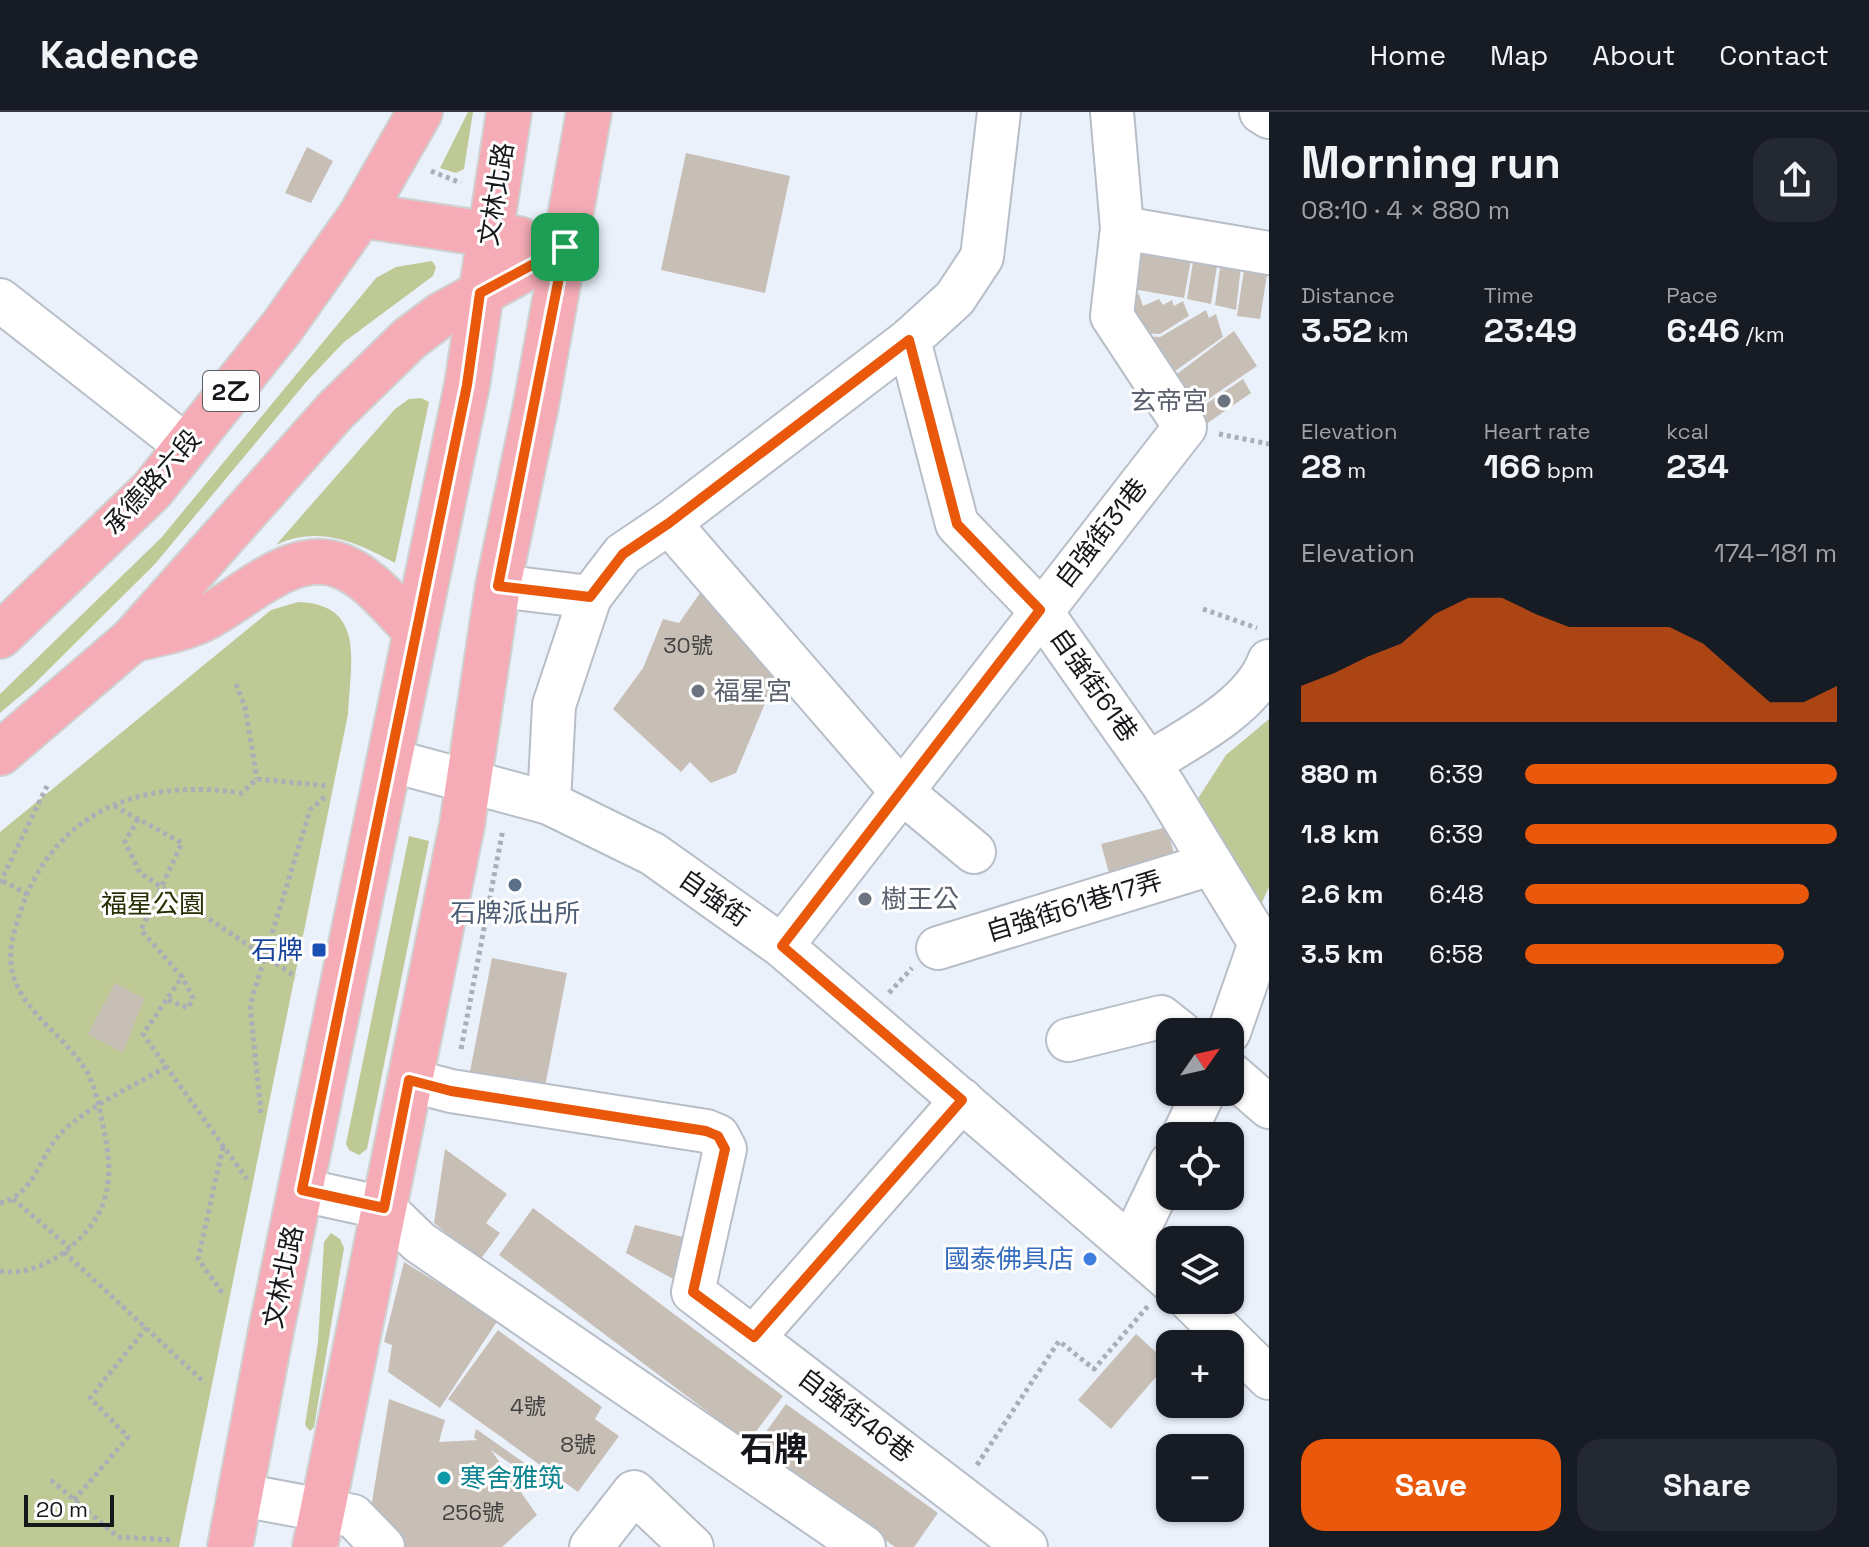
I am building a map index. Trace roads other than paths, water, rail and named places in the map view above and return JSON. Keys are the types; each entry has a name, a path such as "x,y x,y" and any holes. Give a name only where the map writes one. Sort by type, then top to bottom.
{"main road":[{"name":"承德路六段","path":"0,636 152,490 282,327 361,215 420,112"},
{"name":"文林北路","path":"230,1547 271,1331 467,385 509,112"},
{"path":"318,1530 469,779 498,586 589,112"},
{"path":"361,215 565,247"},
{"path":"0,753 132,640 335,411 409,339 441,315 565,247"},
{"path":"132,640 201,620 269,578 311,561 341,565 373,586 415,630"}],"street":[{"path":"549,803 554,705 590,597 623,554 669,523 909,340 955,298 982,257 999,112"},
{"path":"1112,112 1122,228 1269,253"},
{"path":"1261,112 1269,117"},
{"name":"自強街31巷","path":"782,946 1185,427 1112,316 1122,228"},
{"path":"0,300 186,446"},
{"name":"自強街61巷","path":"909,340 957,524 1040,610 1149,763 1211,864 1264,939 1234,1018"},
{"path":"669,523 901,791 974,852"},
{"path":"498,586 590,597"},
{"path":"1149,763 1223,716 1264,674 1269,661"},
{"name":"自強街","path":"389,760 469,779 549,803 653,854 782,946 1131,1245 1156,1277"},
{"name":"自強街61巷17弄","path":"938,948 1211,864"},
{"path":"1068,1040 1156,1018"},
{"name":"自強街46巷","path":"409,1080 451,1091 706,1131 718,1136 725,1149 693,1292 1026,1547"},
{"path":"1244,1085 1269,1107"},
{"path":"754,1337 962,1100"},
{"path":"302,1190 384,1208 419,1242 864,1547"},
{"path":"1131,1245 1156,1193"},
{"name":"自強街","path":"1193,1314 1269,1378"},
{"path":"591,1547 634,1492 692,1547"},
{"path":"242,1495 318,1530 353,1516 383,1547"}],"place":[{"name":"玄帝宮","path":"1224,401"},
{"name":"福星宮","path":"698,691"},
{"name":"石牌派出所","path":"515,885"},
{"name":"樹王公","path":"865,899"},
{"name":"石牌","path":"319,950"},
{"name":"國泰佛具店","path":"1090,1259"},
{"name":"寒舍雅筑","path":"444,1478"}],"district":[{"name":"石牌","path":"774,1449"}],"park label":[{"name":"福星公園","path":"153,904"}]}
